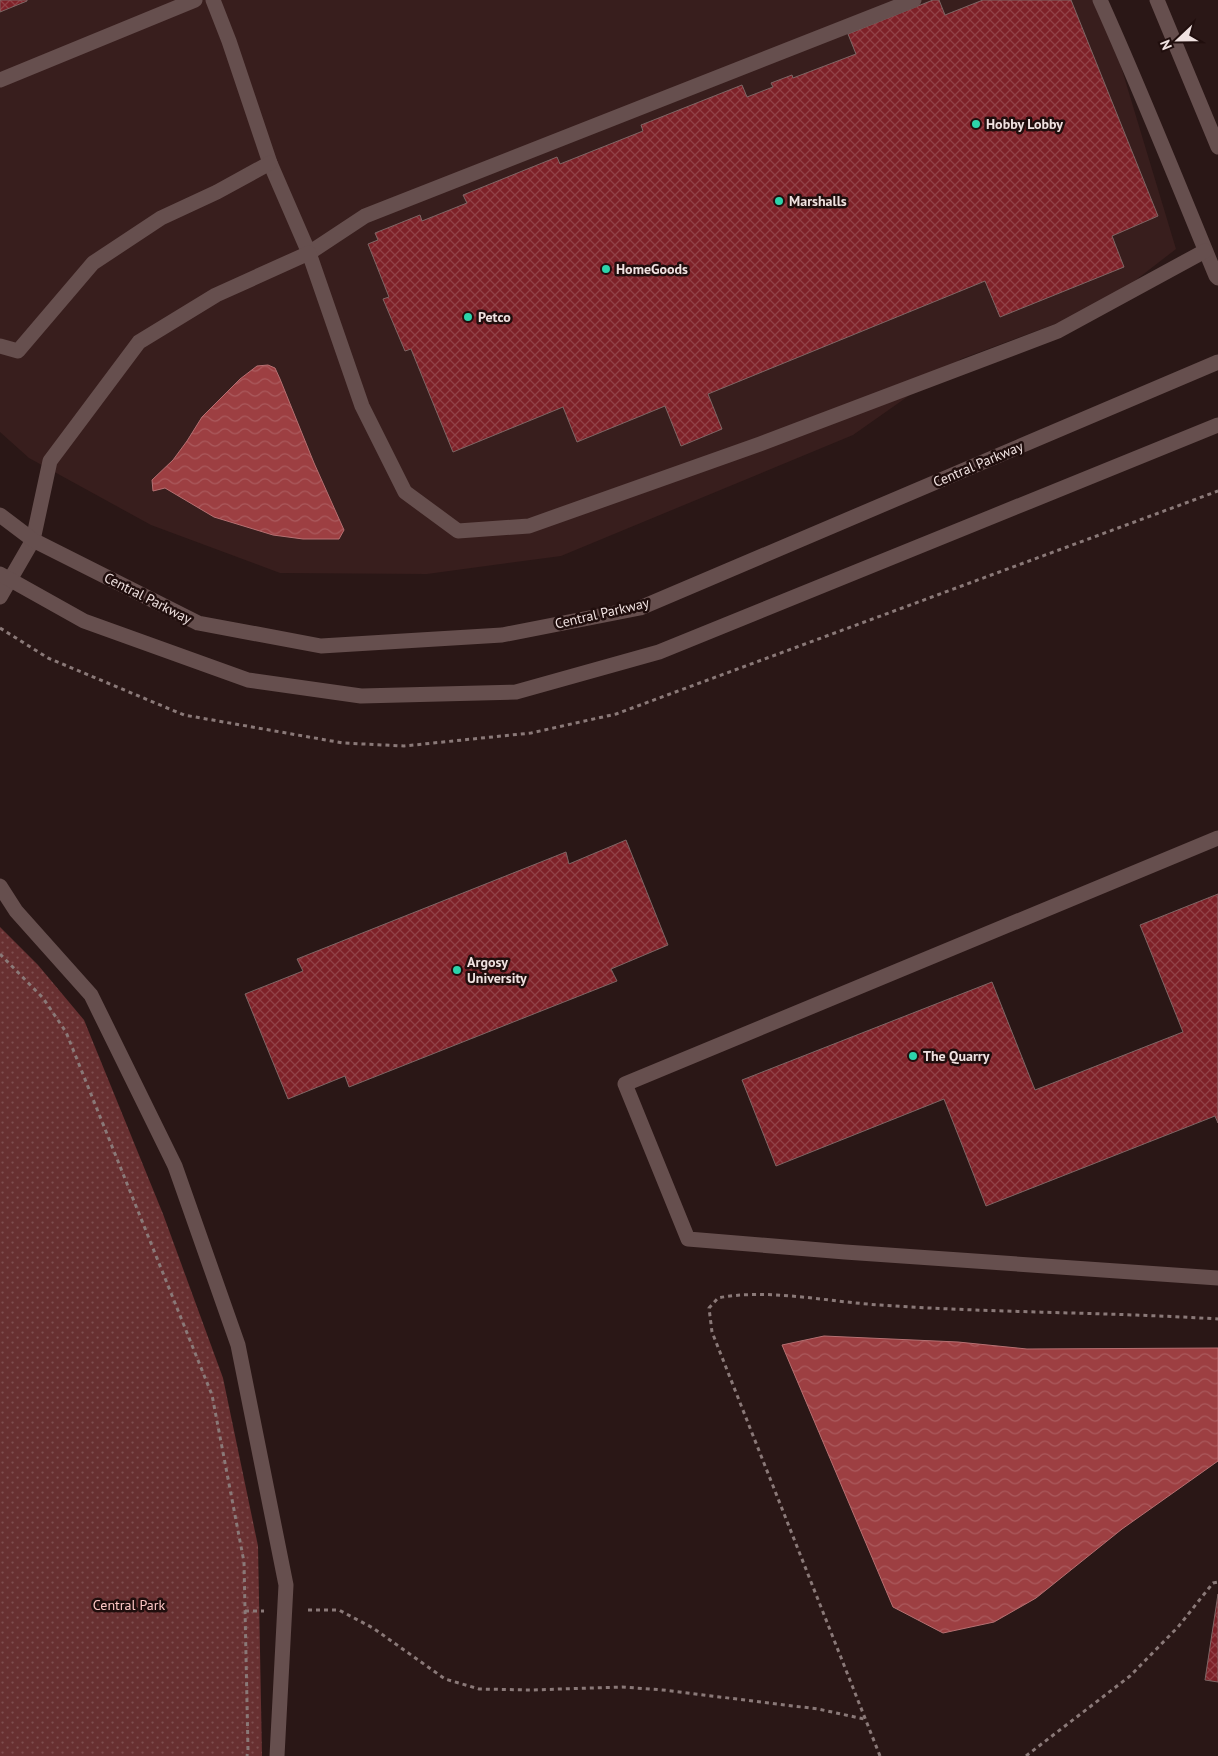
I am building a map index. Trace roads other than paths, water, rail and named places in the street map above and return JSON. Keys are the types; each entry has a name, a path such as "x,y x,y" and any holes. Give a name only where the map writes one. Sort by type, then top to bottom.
{"street":[{"path":"0,79 195,0"},
{"path":"213,0 229,41 270,163 309,253 362,406 405,492 458,532 529,526 760,444 1058,330 1205,251"},
{"path":"0,597 5,577 33,540 50,461 139,342 216,295 309,253 365,216 914,0"},
{"path":"1100,0 1158,130 1205,251 1218,278"},
{"path":"1157,0 1218,147"},
{"path":"0,346 18,350 93,263 161,218 217,192 270,163"},
{"name":"Central Parkway","path":"0,515 33,540 198,623 322,646 502,636 640,608 1218,362"},
{"path":"5,577 84,621 248,680 361,696 516,692 659,652 1218,425"},
{"path":"1218,838 625,1084 688,1238 855,1253 1218,1278"},
{"path":"0,886 16,911 91,995 175,1166 238,1345 286,1584 277,1756"}],"water":[{"path":"268,365 275,368 344,530 339,539 303,539 273,535 214,517 165,488 153,491 152,480 173,460 202,417 240,379 257,366"},
{"path":"824,1336 958,1342 1027,1349 1218,1348 1218,1461 1122,1529 1036,1598 994,1622 943,1633 893,1607 782,1345"}],"place":[{"name":"Hobby Lobby","path":"976,124"},
{"name":"Marshalls","path":"779,201"},
{"name":"HomeGoods","path":"606,269"},
{"name":"Petco","path":"468,317"},
{"name":"Argosy University","path":"457,970"},
{"name":"The Quarry","path":"913,1056"}],"park label":[{"name":"Central Park","path":"129,1605"}]}
